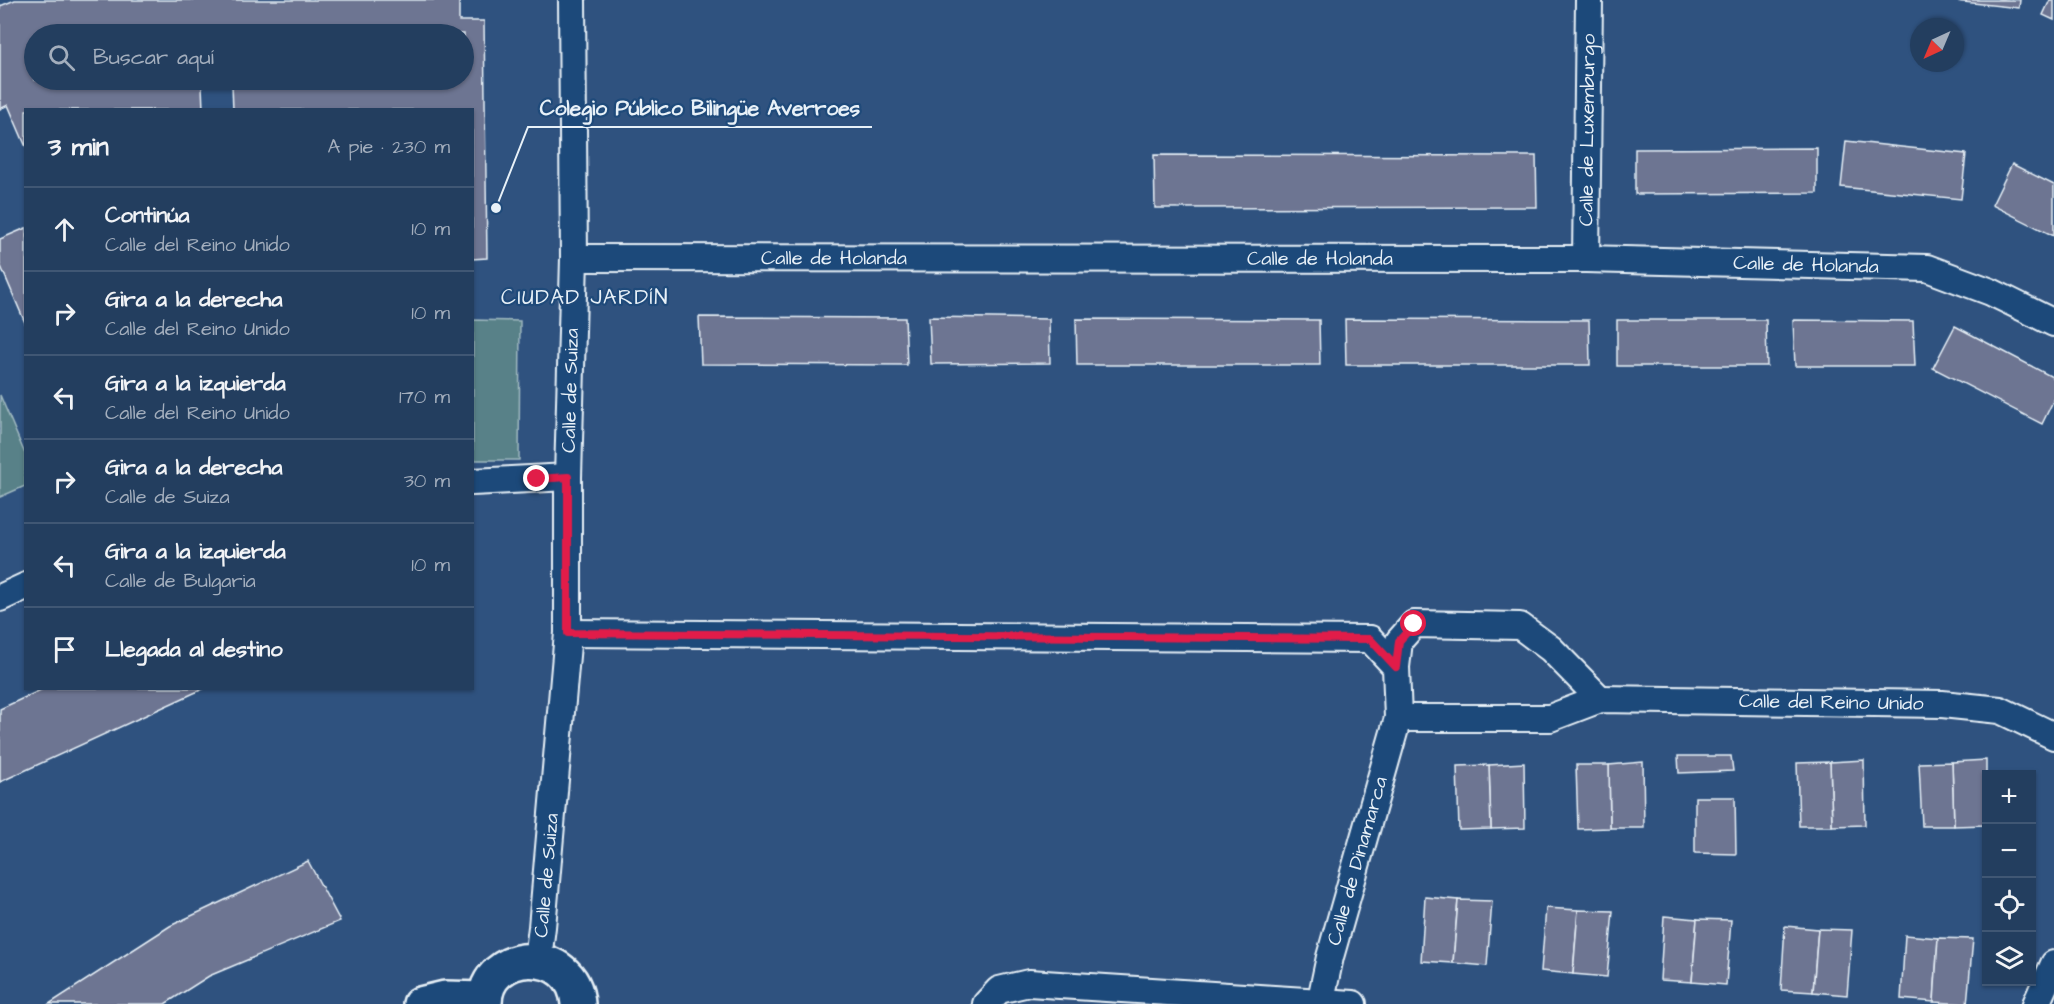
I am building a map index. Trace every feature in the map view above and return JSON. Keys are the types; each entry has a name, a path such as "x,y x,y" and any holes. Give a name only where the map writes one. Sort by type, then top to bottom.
{"street":[{"name":"Calle de Suiza","path":"538,959 568,633 568,477 574,258 572,0"},
{"name":"Calle de Luxemburgo","path":"1586,259 1590,0"},
{"name":"Calle de Holanda","path":"574,258 1586,259 1927,268 1991,292 2054,323"},
{"path":"474,482 568,477"},
{"path":"0,598 24,587"},
{"path":"1398,718 1396,667 1399,641 1414,624 1520,626 1551,649 1600,699"},
{"path":"568,633 1370,639 1396,667"},
{"name":"Calle del Reino Unido","path":"1398,718 1550,718 1600,699 1942,704 2000,710 2054,736"},
{"name":"Calle de Dinamarca","path":"1321,1003 1330,957 1398,718"},
{"path":"420,1004 445,998 485,1002 488,985 497,974 516,962 538,959 551,963 564,972 575,990 578,1004"},
{"path":"2036,1004 2054,964"},
{"path":"986,1004 999,990 1029,983 1353,1004"}],"green space":[{"path":"474,320 520,321 519,460 474,460"},
{"path":"0,395 24,452 24,486 0,497"}],"building":[{"path":"15,0 459,0 459,21 484,21 487,258 474,259 474,108 233,108 232,90 474,90 474,24 24,24 24,90 202,90 203,108 24,108 24,142 8,105 0,109 0,6"},
{"path":"1945,0 2020,0 2019,8"},
{"path":"2050,0 2054,0 2054,20 2043,15"},
{"path":"1846,141 1966,154 1961,199 1841,187"},
{"path":"1817,148 1817,193 1635,194 1635,149"},
{"path":"1154,155 1536,156 1537,207 1155,208"},
{"path":"2012,164 2054,185 2054,236 1992,205"},
{"path":"24,229 24,320 0,264 0,239"},
{"path":"699,317 905,318 907,365 701,364"},
{"path":"929,317 1049,319 1050,363 931,364"},
{"path":"1076,319 1319,320 1320,365 1077,365"},
{"path":"1345,319 1589,320 1590,365 1346,365"},
{"path":"1617,320 1766,320 1767,366 1617,366"},
{"path":"1793,320 1913,321 1915,366 1795,366"},
{"path":"1955,326 2054,378 2054,399 2042,424 1933,368"},
{"path":"41,690 201,690 0,782 0,709"},
{"path":"1678,756 1731,756 1733,771 1679,773"},
{"path":"1864,760 1865,825 1832,826 1830,762"},
{"path":"1986,760 1986,770 1982,770 1982,825 1954,826 1952,762"},
{"path":"1643,762 1644,828 1610,828 1609,765"},
{"path":"1830,762 1832,826 1799,826 1797,763"},
{"path":"1952,762 1954,826 1922,826 1919,763"},
{"path":"1524,763 1525,828 1491,829 1489,765"},
{"path":"1489,765 1491,829 1459,830 1457,766"},
{"path":"1576,765 1609,765 1610,828 1578,829"},
{"path":"1695,797 1735,797 1736,854 1695,853"},
{"path":"308,861 340,921 209,976 165,1004 49,1004 170,926"},
{"path":"1425,897 1458,900 1453,963 1421,961"},
{"path":"1458,900 1492,901 1487,966 1453,963"},
{"path":"1546,908 1578,910 1573,974 1541,971"},
{"path":"1578,910 1613,911 1607,977 1573,974"},
{"path":"1664,916 1697,919 1692,982 1660,980"},
{"path":"1697,919 1731,920 1726,985 1692,982"},
{"path":"1785,926 1818,929 1813,992 1781,990"},
{"path":"1818,929 1852,930 1847,995 1813,992"},
{"path":"1905,935 1938,938 1934,1002 1901,999"},
{"path":"1938,938 1973,939 1967,1004 1934,1002"}],"place":[{"name":"Colegio Público Bilingüe Averroes","path":"496,208"}],"district":[{"name":"CIUDAD JARDÍN","path":"585,297"}],"route":[{"path":"537,479 568,477 568,633 1370,639 1396,667 1399,641 1414,624"}]}
